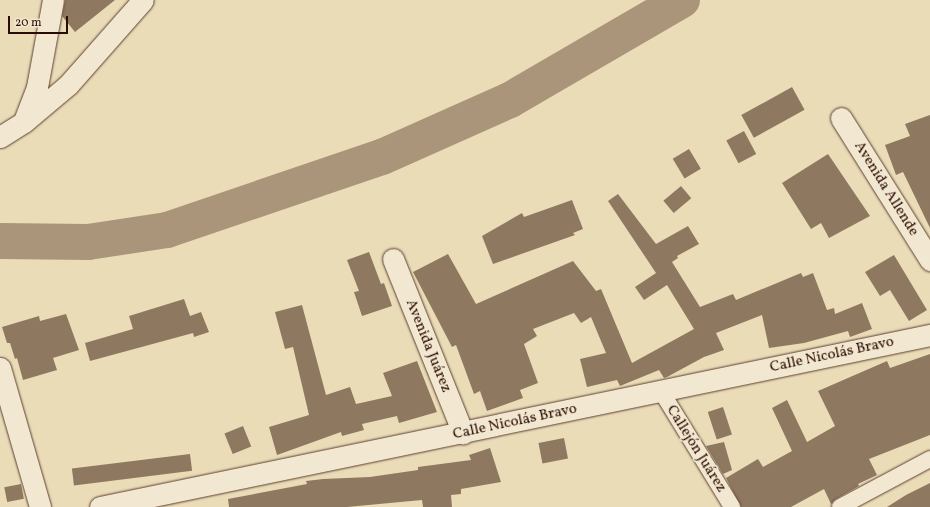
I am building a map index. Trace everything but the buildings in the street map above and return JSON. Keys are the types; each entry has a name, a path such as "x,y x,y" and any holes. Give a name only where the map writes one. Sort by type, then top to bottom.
{"street":[{"path":"24,122 37,88 53,0"},
{"path":"0,137 24,122 68,85 143,0"},
{"name":"Avenida Allende","path":"841,118 930,260"},
{"name":"Avenida Juárez","path":"393,259 463,433"},
{"name":"Calle Nicolás Bravo","path":"100,507 134,504 660,391 930,335"},
{"path":"0,368 40,507"},
{"name":"Callejón Juárez","path":"660,391 732,507"},
{"path":"840,507 930,459"}],"waterway":[{"path":"0,241 88,242 167,230 382,157 510,100 682,0"}]}
